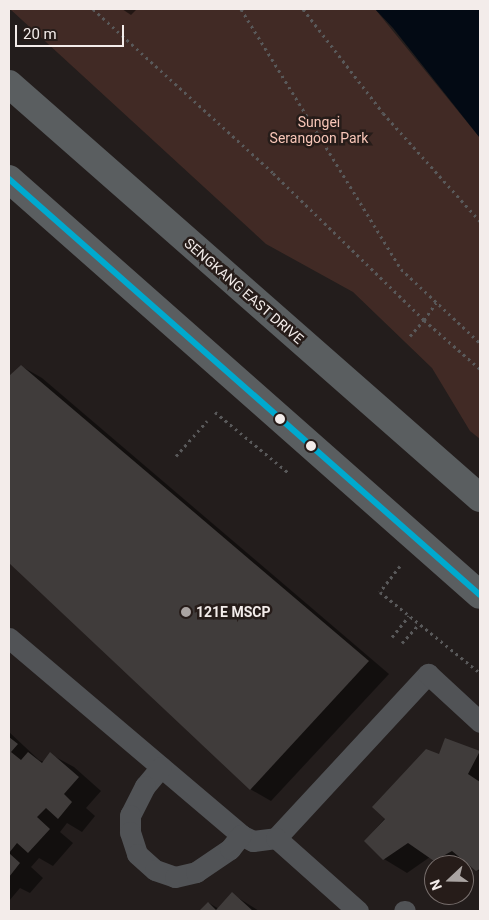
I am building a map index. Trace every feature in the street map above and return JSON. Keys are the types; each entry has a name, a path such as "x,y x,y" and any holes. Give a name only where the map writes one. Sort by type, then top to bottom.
{"main road":[{"name":"SENGKANG EAST DRIVE","path":"9,84 480,498"},
{"path":"9,178 480,595"}],"lane":[{"path":"9,638 241,835 253,841 276,838 428,674 480,722"},
{"path":"161,767 145,786 130,815 130,832 137,854 155,870 174,877 196,872 230,849 241,835"},
{"path":"276,838 358,911"}],"path":[{"path":"93,9 273,173 424,320 480,369"},
{"path":"241,9 401,269 480,343"},
{"path":"303,9 383,113 480,221"},
{"path":"410,336 436,303"},
{"path":"176,456 207,421"},
{"path":"400,566 380,592 480,673"},
{"path":"392,637 409,616"},
{"path":"402,643 419,624"}],"green space":[{"name":"Sungei Serangoon Park","path":"10,9 375,9 480,138 480,439 470,431 432,368 353,292 266,244"}],"shaded area":[{"path":"375,9 480,9 480,138 393,28"}],"building":[{"name":"121E MSCP","path":"21,365 369,661 250,790 9,563 9,376"},
{"path":"9,737 18,744 11,752 21,760 28,752 42,763 50,752 79,777 64,794 72,802 58,819 46,808 37,817 50,829 28,853 17,843 9,853"},
{"path":"445,738 480,751 468,774 480,782 480,869 476,871 474,869 474,855 457,855 452,851 445,855 425,855 408,843 383,860 364,841 385,819 372,807 426,749 439,754"},
{"path":"9,853 20,863 9,877"},
{"path":"232,892 253,911 199,911 208,902 216,910"}],"transit line":[{"path":"9,179 480,595"}],"place":[{"name":"121E MSCP","path":"186,612"}]}
